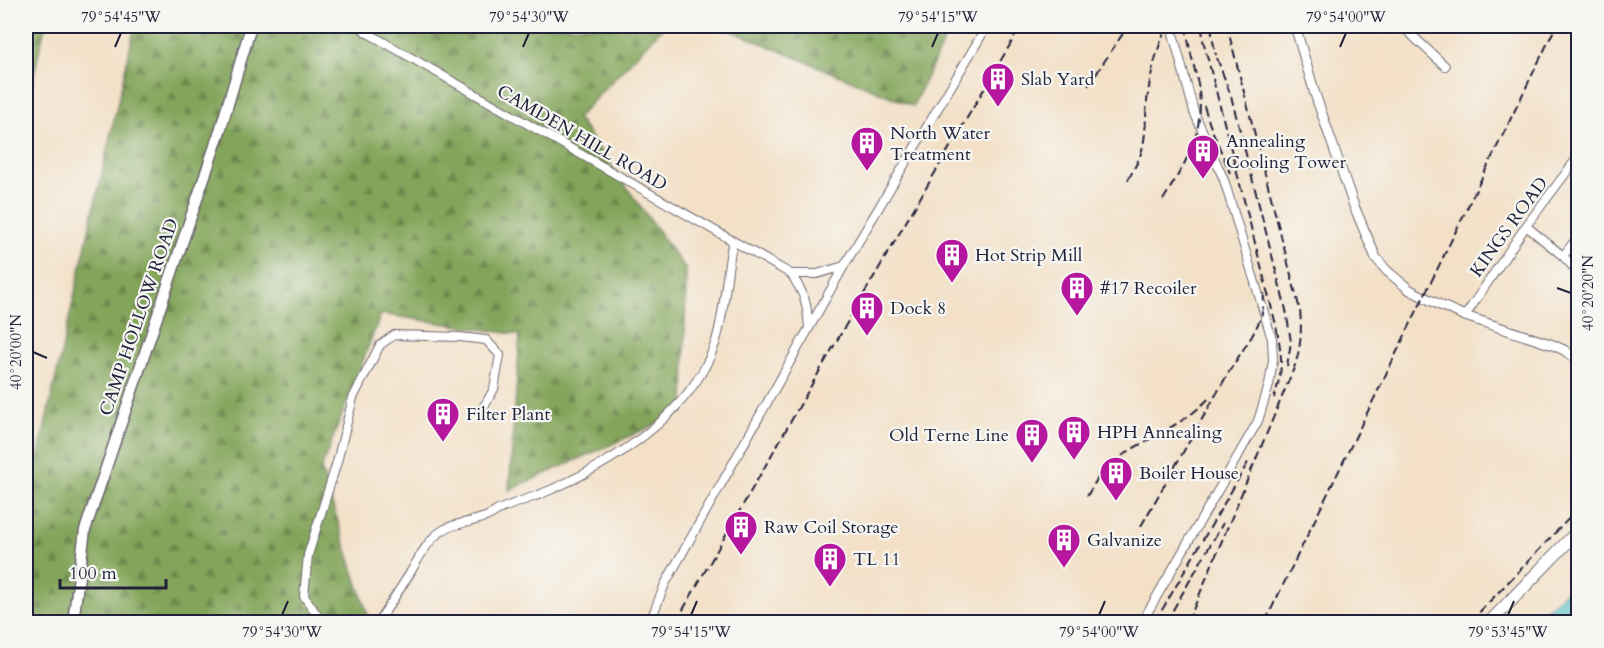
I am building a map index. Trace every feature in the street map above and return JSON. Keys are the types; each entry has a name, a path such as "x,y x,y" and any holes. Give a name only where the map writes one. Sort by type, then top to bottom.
{"main road":[{"name":"CAMP HOLLOW ROAD","path":"73,622 85,530 220,131 251,26"},
{"path":"1490,622 1578,531"}],"street":[{"name":"CAMDEN HILL ROAD","path":"358,26 791,274"},
{"path":"650,622 665,584 844,266 987,26"},
{"path":"1142,622 1258,421 1269,385 1273,360 1272,339 1224,180 1194,112 1171,26"},
{"path":"1295,26 1354,206 1376,258 1387,272 1410,290 1440,305 1465,316 1553,345 1578,361"},
{"path":"1402,26 1445,66"},
{"name":"KINGS ROAD","path":"1465,316 1526,226 1578,157"},
{"path":"1526,226 1563,256 1578,272"},
{"path":"1563,256 1578,237"},
{"path":"378,622 428,544 442,530 483,518 576,477 642,437 669,413 690,389 704,368 714,346 724,303 733,241"},
{"path":"791,274 817,274 844,266"},
{"path":"791,274 803,292 808,310 809,328"},
{"path":"322,622 304,596 308,555 337,462 353,398 380,345 393,335 486,340 500,355 494,389 482,410"}],"green space":[{"path":"26,26 45,26 26,109"},
{"path":"135,26 664,26 577,118 686,270 684,412 509,490 520,335 381,314 321,469 370,622 26,622 26,510"},
{"path":"720,26 951,26 913,106"}],"water":[{"path":"1578,580 1578,622 1533,622"}],"railway":[{"path":"676,622 855,309 1021,26"},
{"path":"1088,86 1128,26"},
{"path":"1128,180 1142,150 1151,76 1167,26"},
{"path":"1163,200 1187,159 1197,132 1199,117 1198,84 1186,26"},
{"path":"1202,26 1203,40 1280,345 1281,361 1274,398"},
{"path":"1211,26 1216,55"},
{"path":"1188,622 1294,368 1301,325 1300,310 1227,26"},
{"path":"1265,622 1556,26"},
{"path":"1217,58 1231,96 1286,310 1291,342 1287,366"},
{"path":"1204,106 1230,173"},
{"path":"1141,526 1230,370 1252,336 1261,318 1264,292"},
{"path":"1087,496 1099,476 1109,466 1133,448 1186,418 1209,398"},
{"path":"1155,622 1250,459"},
{"path":"1470,622 1578,509"},
{"path":"1166,622 1223,523"}],"place":[{"name":"Slab Yard","path":"998,108"},
{"name":"North Water Treatment","path":"867,172"},
{"name":"Annealing Cooling Tower","path":"1203,180"},
{"name":"Hot Strip Mill","path":"952,284"},
{"name":"#17 Recoiler","path":"1077,317"},
{"name":"Dock 8","path":"867,337"},
{"name":"Filter Plant","path":"443,443"},
{"name":"HPH Annealing","path":"1074,461"},
{"name":"Old Terne Line","path":"1032,464"},
{"name":"Boiler House","path":"1116,502"},
{"name":"Raw Coil Storage","path":"741,556"},
{"name":"Galvanize","path":"1064,569"},
{"name":"TL 11","path":"830,588"}]}
